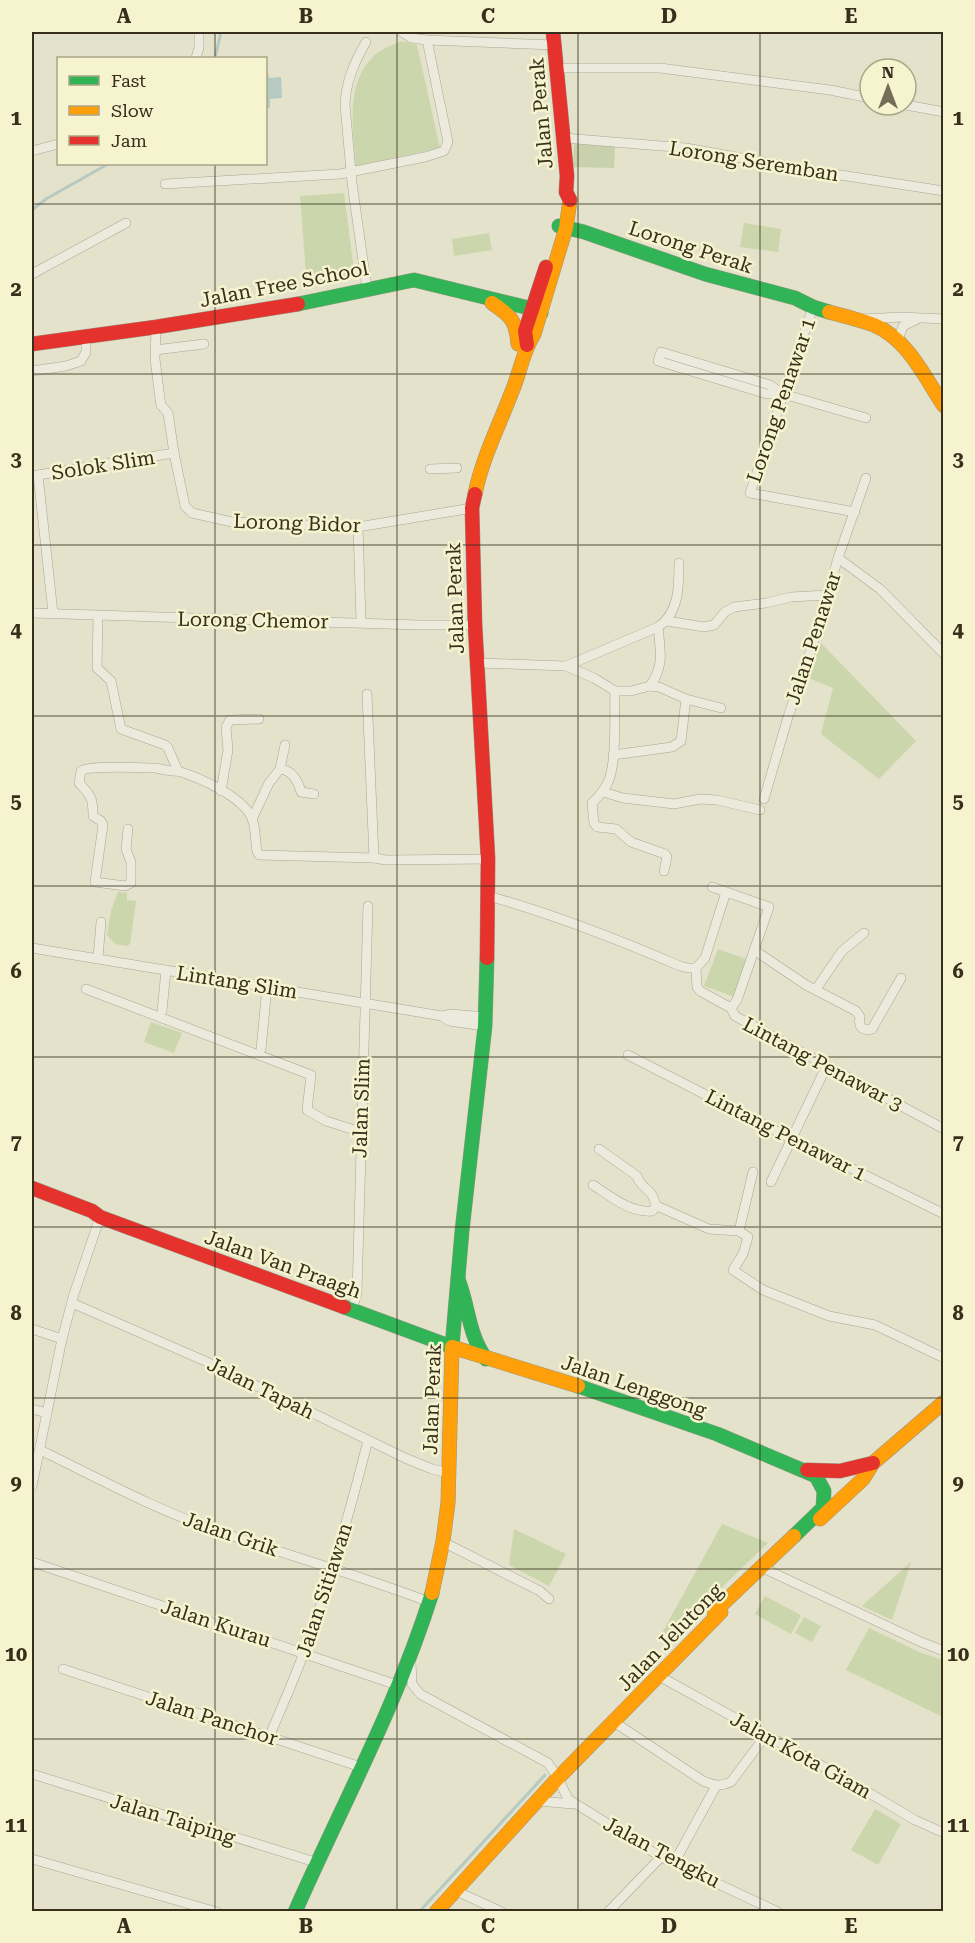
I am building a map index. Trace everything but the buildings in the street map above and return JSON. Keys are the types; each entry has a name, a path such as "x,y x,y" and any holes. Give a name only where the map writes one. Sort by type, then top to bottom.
{"main road":[{"name":"Jalan Perak","path":"295,1911 315,1862 400,1686 429,1602 443,1542 448,1505 450,1378 456,1349 458,1279 485,1021 488,859 475,625 472,508 479,474 522,362 527,345 525,331 537,311 560,250 561,200 566,192 567,176 554,38"},
{"name":"Jalan Perak","path":"537,311 555,238 562,227"},
{"name":"Lorong Perak","path":"562,227 584,232 705,274 795,298 813,307 876,326 898,339 914,359 944,406"},
{"name":"Lorong Perak","path":"560,250 567,241 580,239 722,287 792,306 813,307"},
{"name":"Jalan Free School","path":"32,344 295,305 414,280 537,311"},
{"path":"486,297 511,316 515,323 522,362"},
{"name":"Jalan Van Praagh","path":"32,1188 92,1211 100,1217 456,1349"},
{"name":"Jalan Van Praagh","path":"32,1196 90,1218 100,1217"},
{"path":"458,1279 464,1292 471,1335 477,1349 486,1359"},
{"name":"Jalan Lenggong","path":"456,1349 615,1398 816,1476 822,1483 825,1494 823,1508 715,1611 714,1619"},
{"name":"Jalan Jelutong","path":"436,1911 558,1778 714,1619 863,1479 873,1463 944,1402"},
{"name":"Jalan Lenggong","path":"801,1469 835,1472 852,1470 873,1463"}],"street":[{"path":"196,57 199,32"},
{"path":"402,32 411,38 427,40 554,38"},
{"path":"165,184 340,174 441,153 447,148 448,142 427,40"},
{"path":"366,42 351,72 345,93 345,105 350,171 367,289"},
{"path":"557,68 660,68 858,96"},
{"path":"918,107 944,112"},
{"name":"Lorong Seremban","path":"564,138 686,148 944,191"},
{"path":"32,151 57,144"},
{"path":"32,274 126,223"},
{"name":"Lorong Penawar 1","path":"813,307 750,493 855,512"},
{"path":"857,319 902,317 944,319"},
{"path":"898,339 903,326 908,322 921,319"},
{"name":"Solok Slim","path":"156,327 155,350 161,405 168,413 185,506 192,513"},
{"path":"32,371 66,366 81,361 86,351 86,336"},
{"path":"155,350 204,344"},
{"path":"783,394 766,394 658,361 661,352 770,386 783,394 866,418"},
{"name":"Solok Slim","path":"35,476 174,453"},
{"path":"430,469 457,468"},
{"path":"35,476 53,614"},
{"name":"Jalan Penawar","path":"764,799 838,558 866,478"},
{"name":"Lorong Bidor","path":"192,513 232,522 358,527 472,508"},
{"path":"358,527 361,622"},
{"path":"838,558 880,589 944,654"},
{"path":"566,666 658,627 667,621 679,588 679,563"},
{"path":"667,621 704,627 714,625 725,612 734,607 791,597 828,596"},
{"name":"Lorong Chemor","path":"32,613 475,625"},
{"path":"98,616 97,668 111,681 121,729 165,745 178,771"},
{"path":"650,686 660,669 658,627"},
{"path":"477,663 566,666 594,678 615,691 632,691 650,686 659,687 686,699 721,708"},
{"path":"615,691 613,754 609,780 603,792 592,803 595,825 599,828 616,829 631,842 665,854 667,857 664,871"},
{"path":"367,694 374,858"},
{"path":"613,754 672,747 681,741 686,699"},
{"path":"221,790 228,750 226,727 230,720 259,718"},
{"path":"252,819 269,783 280,769 285,745"},
{"path":"128,829 126,849 131,862 131,884 125,886 95,882 103,825 93,816 93,800 89,792 79,783 81,771 89,768 156,768 171,772 178,771 221,790 240,803 252,819 259,855 386,860 488,859"},
{"path":"280,769 285,769 295,777 301,792 314,794"},
{"path":"603,792 623,798 674,804 717,800 760,810"},
{"path":"712,886 769,907 737,1000 731,1008"},
{"path":"488,896 601,933 680,966 696,968 705,958 726,892"},
{"name":"Jalan Slim","path":"352,1310 357,1293 368,906"},
{"path":"98,958 101,922"},
{"path":"816,990 842,951 864,933"},
{"name":"Lintang Slim","path":"32,948 441,1016 449,1021 485,1021"},
{"path":"754,950 806,985 859,1014 860,1028 867,1030 872,1029 901,978"},
{"name":"Lintang Penawar 3","path":"696,968 697,987 700,991 731,1008 735,1016 944,1129"},
{"path":"162,1011 166,970"},
{"path":"261,1049 267,987"},
{"path":"86,988 311,1075 307,1110 327,1121 361,1132"},
{"name":"Lintang Penawar 1","path":"628,1055 944,1214"},
{"path":"771,1182 827,1065"},
{"path":"599,1149 637,1176 639,1183 652,1194 653,1202 657,1206 710,1229 739,1232 748,1237 743,1254 733,1270 745,1279 764,1290 829,1316 875,1325 944,1359"},
{"path":"739,1232 753,1172"},
{"path":"593,1185 621,1203 642,1211 651,1211 657,1206"},
{"path":"32,1486 62,1339 100,1217"},
{"name":"Jalan Tapah","path":"72,1303 214,1365 432,1469 449,1473"},
{"path":"32,1329 62,1339"},
{"path":"32,1409 47,1413"},
{"name":"Jalan Sitiawan","path":"269,1737 304,1653 333,1568 368,1440"},
{"name":"Jalan Grik","path":"40,1450 175,1515 429,1602"},
{"path":"443,1542 540,1591 549,1599"},
{"name":"Jalan Kurau","path":"32,1562 400,1686"},
{"path":"765,1569 944,1651"},
{"name":"Jalan Tengku","path":"410,1659 412,1684 420,1694 548,1763 568,1799 661,1857 778,1911"},
{"name":"Jalan Panchor","path":"63,1670 361,1767"},
{"name":"Jalan Kota Giam","path":"659,1676 915,1820 944,1833"},
{"path":"614,1722 693,1775 716,1786 731,1782 766,1735"},
{"name":"Jalan Taiping","path":"32,1774 315,1862"},
{"path":"674,1863 716,1786"},
{"path":"539,1801 580,1806"},
{"path":"608,1911 661,1857"},
{"path":"32,1859 217,1911"},
{"path":"459,1886 478,1901 502,1911"}],"green space":[{"path":"401,41 417,45 440,148 356,166 353,107 359,78 366,65 376,54"},
{"path":"574,142 615,144 614,168 573,167"},
{"path":"344,193 352,270 343,277 307,286 300,196"},
{"path":"744,223 781,229 778,252 740,247"},
{"path":"489,233 492,250 454,256 452,239"},
{"path":"821,643 916,741 879,779 821,734 833,688 808,678"},
{"path":"118,892 127,893 127,900 136,901 130,944 127,946 115,944 107,935 111,911"},
{"path":"718,949 749,960 735,997 704,986"},
{"path":"151,1022 182,1033 174,1053 144,1042"},
{"path":"722,1524 768,1543 716,1593 676,1638 662,1633"},
{"path":"514,1529 566,1554 549,1586 509,1565"},
{"path":"911,1562 892,1620 862,1606"},
{"path":"765,1596 801,1615 791,1634 755,1614"},
{"path":"804,1617 821,1626 812,1642 795,1633"},
{"path":"869,1628 919,1652 943,1660 943,1717 846,1670"},
{"path":"875,1809 901,1824 878,1865 851,1850"}],"shaded area":[{"path":"267,74 269,78 281,77 282,98 270,99 270,108 267,108"}],"waterway":[{"path":"215,57 221,32"},
{"path":"32,210 46,199 106,165"},
{"path":"419,1912 545,1775"}],"traffic: fast":[{"path":"559,226 584,232 705,274 795,298 829,312"},
{"path":"298,304 414,280 541,313"},
{"path":"344,1307 452,1347 462,1231 485,1026 487,958"},
{"path":"458,1279 472,1330 486,1359"},
{"path":"578,1386 717,1434 816,1476 824,1491 823,1508 794,1536"},
{"path":"295,1912 386,1715 432,1593"}],"traffic: slow":[{"path":"475,494 486,456 534,334 566,228 570,200"},
{"path":"492,303 511,319 516,329 518,344"},
{"path":"829,312 874,325 886,331 915,360 944,406"},
{"path":"432,1593 448,1503 452,1347 578,1386"},
{"path":"820,1519 863,1479 873,1463 944,1402"},
{"path":"714,1619 715,1611 794,1536"},
{"path":"436,1912 558,1778 721,1612"}],"traffic: jam":[{"path":"553,32 567,176 566,192 570,200"},
{"path":"527,345 525,331 546,267"},
{"path":"32,344 298,304"},
{"path":"475,494 472,508 475,625 488,859 487,958"},
{"path":"32,1188 92,1211 100,1217 344,1307"},
{"path":"807,1470 840,1471 873,1463"}]}
